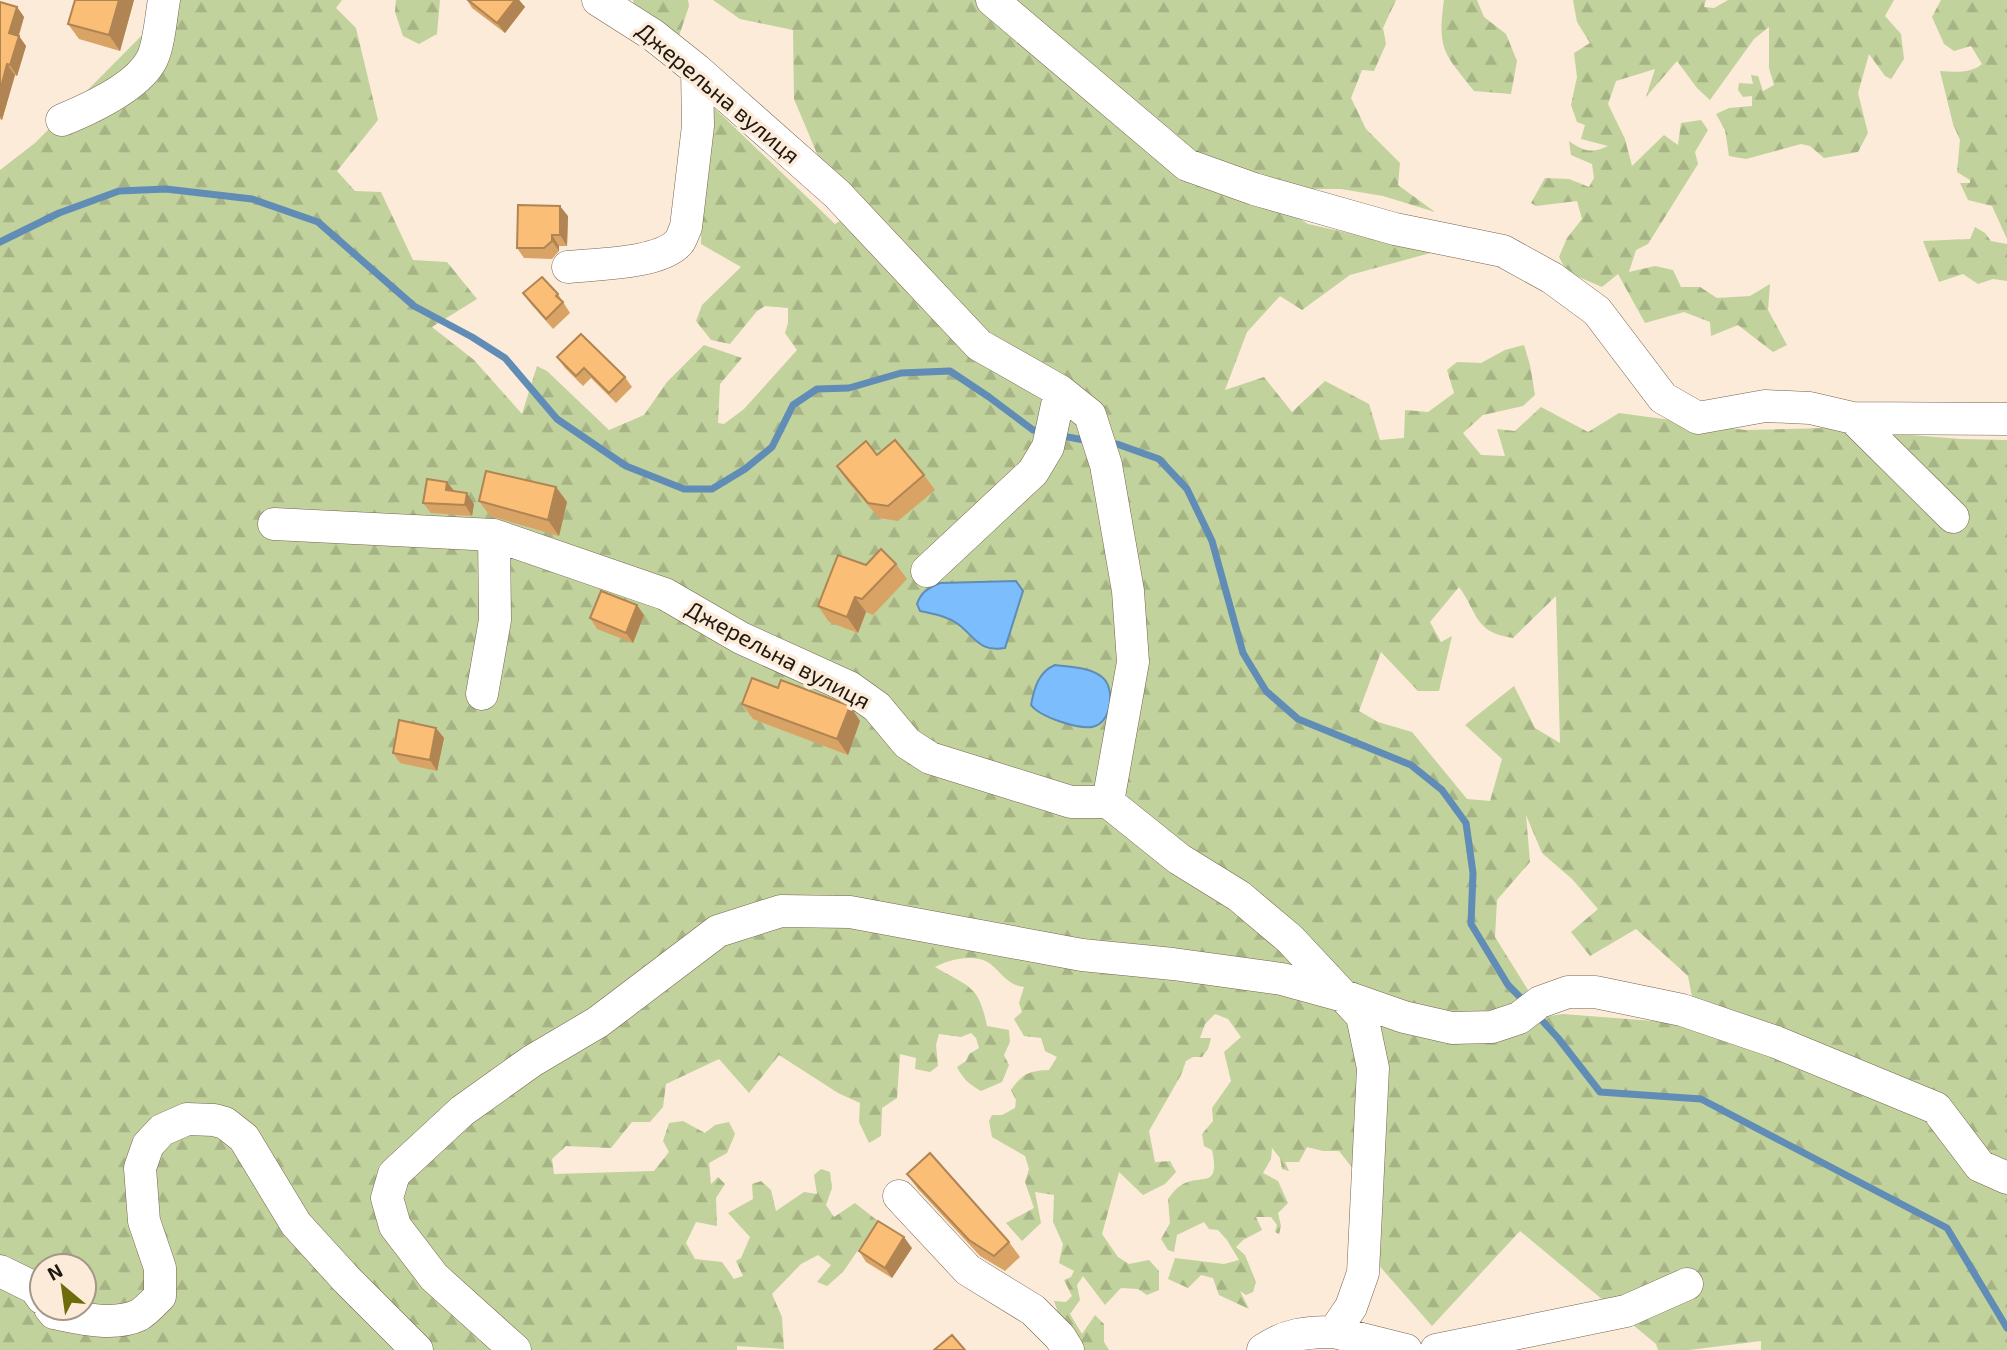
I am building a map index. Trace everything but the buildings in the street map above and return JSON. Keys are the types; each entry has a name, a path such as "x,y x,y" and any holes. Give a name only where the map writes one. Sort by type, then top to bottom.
{"street":[{"path":"62,120 88,110 123,88 142,72 153,59 164,0"},
{"name":"Джерельна вулиця","path":"274,524 494,535 665,594 741,638 849,687 877,707 907,743 930,758 1072,802 1108,802 1133,662 1128,591 1105,465 1090,415 1060,391 979,345 837,194 697,70 653,35 598,0"},
{"path":"992,0 1187,165 1254,189 1395,229 1503,251 1552,278 1597,311 1663,398 1698,418 1765,406 1810,408 1853,418 2007,419"},
{"path":"568,267 643,259 668,251 680,241 685,227 698,126 697,70"},
{"path":"927,571 1033,472 1048,447 1060,391"},
{"path":"1853,418 1953,517"},
{"path":"482,694 495,620 494,535"},
{"path":"1108,802 1179,859 1239,896 1290,939 1362,1016 1373,1068 1363,1273 1351,1307 1334,1332"},
{"path":"515,1350 434,1277 395,1226 387,1198 394,1174 462,1111 533,1061 598,1022 718,931 781,911 850,912 1082,955 1282,979 1344,996 1404,1017 1452,1028 1492,1027 1568,992 1595,992 1682,1010 1776,1042 1936,1108 1980,1166 2007,1178"},
{"path":"98,1320 115,1320 139,1315 160,1296 160,1268 144,1221 140,1168 148,1145 162,1130 187,1119 214,1121 225,1123 244,1138 296,1224 417,1350"},
{"path":"899,1196 968,1270 1033,1310 1060,1337 1068,1350"},
{"path":"0,1271 28,1285"},
{"path":"1436,1350 1626,1311 1687,1284"},
{"path":"1263,1350 1281,1338 1303,1332 1334,1332 1406,1350"}],"green space":[{"path":"177,0 342,0 336,8 356,28 378,120 337,171 355,191 381,192 413,260 447,262 477,299 432,327 474,360 522,414 537,366 547,371 609,430 644,415 667,382 704,345 742,358 720,384 718,423 724,424 744,409 797,350 785,333 788,308 765,306 757,311 730,344 711,340 696,321 702,305 741,267 701,244 703,97 835,224 844,218 794,99 793,30 740,19 713,0 1396,0 1383,28 1386,44 1374,71 1362,70 1351,98 1366,129 1400,163 1398,185 1435,212 1383,196 1341,189 1294,189 1278,205 1308,224 1434,252 1350,275 1302,310 1280,296 1247,332 1225,390 1264,377 1292,412 1325,381 1369,404 1380,440 1404,438 1405,410 1428,412 1454,393 1447,370 1457,362 1481,363 1505,350 1524,345 1535,395 1523,406 1483,415 1463,433 1481,455 1505,456 1497,429 1515,431 1541,407 1588,432 1619,413 1745,430 1826,428 1960,439 2007,440 2007,1350 1761,1350 1761,1341 1689,1350 1658,1350 1656,1344 1520,1231 1432,1326 1376,1262 1384,1172 1354,1170 1339,1151 1307,1147 1299,1162 1285,1162 1289,1171 1282,1169 1280,1158 1272,1148 1271,1159 1263,1173 1278,1181 1288,1203 1278,1213 1281,1226 1279,1234 1275,1232 1277,1225 1271,1217 1256,1217 1262,1230 1236,1247 1245,1255 1256,1282 1253,1292 1246,1295 1240,1291 1249,1309 1219,1295 1213,1278 1201,1275 1188,1288 1168,1279 1175,1258 1224,1264 1239,1260 1218,1230 1209,1229 1204,1222 1177,1235 1174,1252 1168,1250 1161,1239 1170,1223 1168,1199 1180,1186 1211,1176 1213,1171 1212,1150 1204,1146 1202,1134 1213,1121 1212,1108 1231,1081 1224,1052 1241,1037 1228,1019 1215,1014 1205,1024 1200,1038 1211,1038 1208,1049 1202,1057 1193,1057 1186,1061 1181,1075 1149,1131 1155,1162 1170,1161 1176,1172 1165,1184 1143,1195 1119,1172 1102,1234 1118,1257 1129,1264 1149,1260 1159,1271 1159,1290 1147,1295 1138,1289 1121,1288 1105,1305 1083,1276 1077,1285 1080,1300 1070,1314 1082,1334 1095,1315 1104,1324 1104,1342 1109,1350 1071,1350 1054,1301 1066,1302 1072,1296 1064,1280 1071,1277 1074,1271 1059,1263 1063,1244 1053,1222 1054,1195 1035,1192 1041,1223 1022,1241 1006,1223 1034,1208 1025,1182 1029,1169 1025,1156 992,1137 989,1121 992,1115 1002,1115 1015,1108 1016,1100 1011,1090 1023,1076 1049,1070 1057,1057 1045,1051 1041,1038 1024,1036 1014,1019 1022,1012 1019,1003 1024,987 1011,983 983,960 964,958 935,967 971,989 980,1002 987,1026 1009,1030 1010,1042 1004,1055 1009,1065 1002,1082 981,1091 962,1075 957,1067 979,1048 971,1033 961,1037 939,1034 936,1045 938,1066 930,1072 915,1069 916,1058 900,1054 897,1098 882,1108 881,1136 869,1143 859,1122 860,1103 838,1093 779,1055 749,1093 719,1059 666,1084 663,1107 650,1122 632,1122 611,1148 566,1146 552,1159 554,1174 654,1171 669,1152 663,1141 669,1123 683,1121 705,1133 715,1125 729,1122 735,1134 727,1153 709,1163 711,1184 718,1177 725,1184 716,1198 717,1226 696,1222 686,1243 695,1259 722,1262 734,1279 743,1276 736,1261 741,1258 750,1237 728,1213 753,1199 752,1184 761,1181 771,1190 776,1211 804,1192 817,1194 814,1175 821,1169 830,1172 832,1188 826,1205 834,1217 855,1203 878,1221 843,1272 827,1286 817,1282 831,1265 818,1255 801,1264 772,1294 782,1317 784,1349 737,1346 737,1350 0,1350 0,170 35,143","holes":["1459,587 1479,621 1491,631 1513,638 1556,596 1560,743 1535,728 1514,686 1465,725 1502,759 1490,801 1467,799 1412,732 1378,722 1359,711 1381,652 1418,691 1439,691 1452,636 1441,642 1430,622","1526,815 1542,853 1572,879 1598,909 1571,932 1590,956 1636,929 1688,976 1692,997 1653,1021 1563,1014 1457,1030 1519,1018 1528,990 1495,937 1497,900 1530,862"]},
{"path":"396,0 440,0 437,34 419,44 403,36 395,12"},
{"path":"633,0 688,0 689,6 679,36 637,16"},
{"path":"1444,0 1477,0 1484,17 1506,34 1517,61 1511,94 1474,91 1449,59 1442,30"},
{"path":"1573,0 1706,0 1704,7 1714,8 1728,0 1894,0 1885,16 1901,34 1904,59 1891,79 1885,76 1869,54 1858,93 1868,133 1858,152 1824,158 1810,146 1801,144 1746,159 1729,156 1725,130 1716,114 1729,108 1752,106 1752,96 1743,97 1738,90 1739,83 1753,84 1751,75 1758,76 1763,91 1774,85 1769,68 1769,27 1754,39 1710,100 1697,88 1677,61 1646,97 1655,69 1616,81 1608,104 1625,139 1632,166 1664,135 1678,145 1681,123 1701,120 1708,130 1695,152 1698,164 1648,244 1636,250 1629,272 1655,266 1673,270 1681,287 1700,287 1717,298 1750,296 1770,284 1768,310 1787,345 1773,352 1738,325 1711,336 1710,322 1684,312 1645,323 1618,274 1602,287 1567,272 1559,257 1567,238 1582,219 1577,201 1536,206 1531,203 1545,178 1569,179 1589,187 1594,178 1592,164 1571,155 1569,141 1588,150 1608,146 1581,139 1585,125 1577,122 1571,105 1577,77 1574,53 1590,43 1577,22"},
{"path":"1941,0 2007,0 2007,239 1992,206 1968,200 1960,183 1970,183 1970,180 1957,172 1960,140 1953,124 1940,71 1967,71 1982,64 1971,46 1954,51 1944,44 1932,17"},
{"path":"1975,227 1991,241 2007,244 2007,281 1993,279 1978,284 1963,274 1939,282 1923,241 1970,239"}],"water":[{"path":"1016,581 1023,591 1005,648 983,646 954,621 920,611 917,604 926,591 940,583"},
{"path":"1055,665 1092,671 1106,682 1110,705 1108,713 1099,724 1085,727 1068,724 1042,714 1031,705 1035,687 1044,672"}],"waterway":[{"path":"0,242 59,213 119,191 166,189 252,199 318,222 414,306 505,358 557,419 626,466 684,489 712,489 745,469 772,447 793,405 817,389 849,388 901,373 950,371 1033,430 1042,432"},
{"path":"1057,435 1084,440"},
{"path":"1117,444 1159,459 1187,489 1212,541 1243,653 1266,691 1298,719 1411,765 1442,790 1466,823 1473,873 1471,924 1508,985 1527,1004"},
{"path":"1537,1015 1600,1092 1701,1099 1947,1228 2007,1328"}]}
